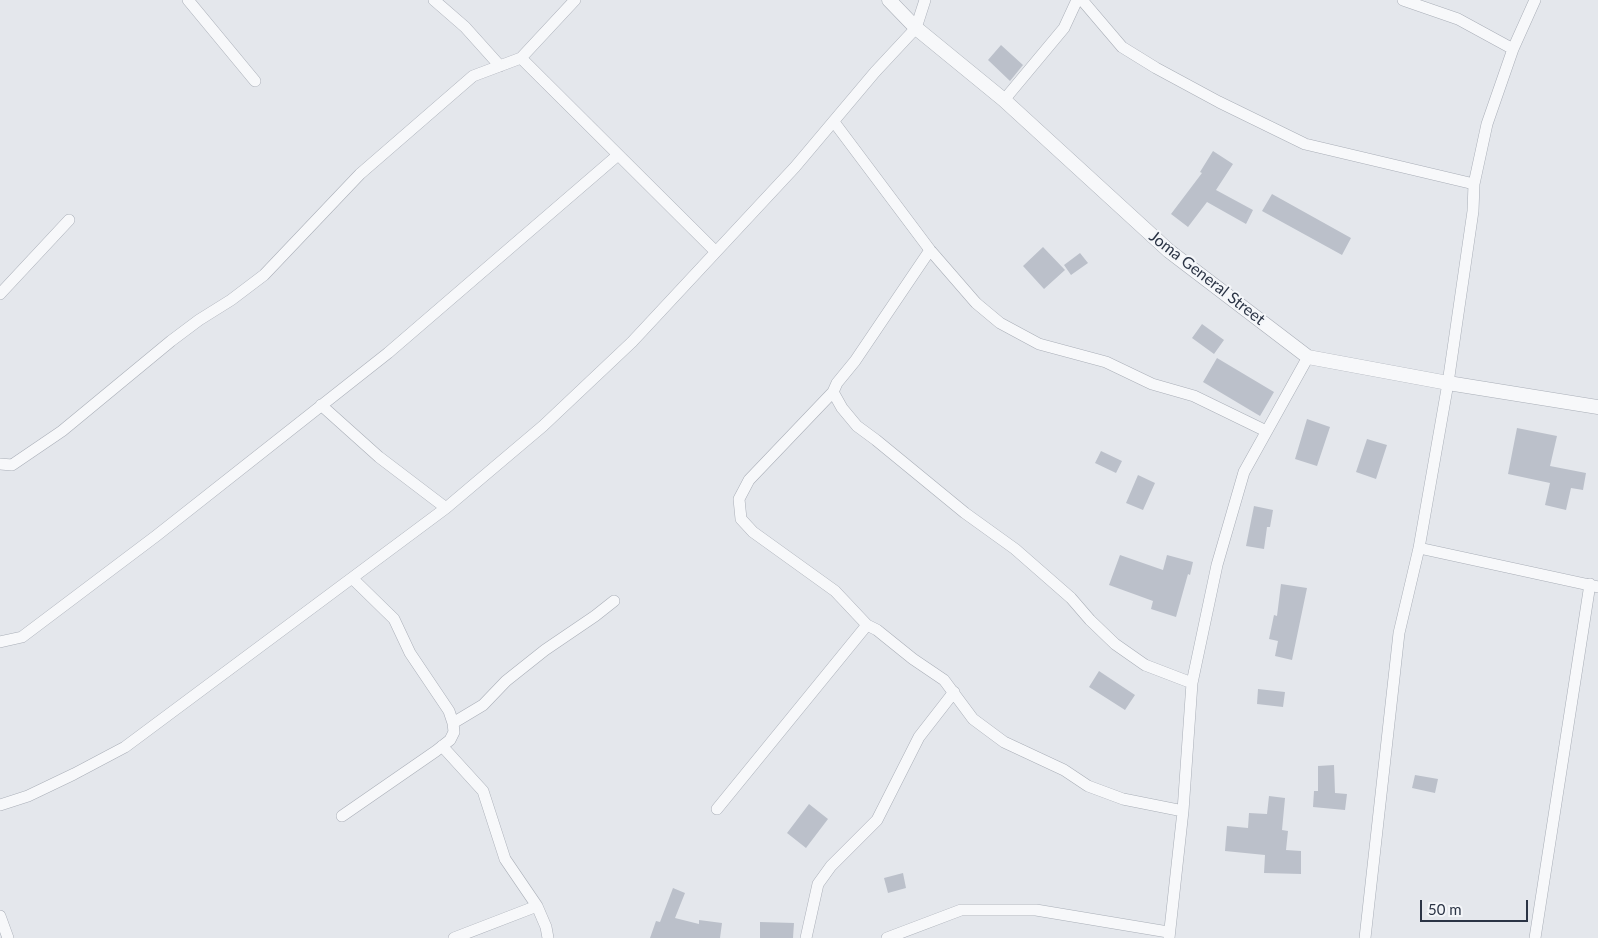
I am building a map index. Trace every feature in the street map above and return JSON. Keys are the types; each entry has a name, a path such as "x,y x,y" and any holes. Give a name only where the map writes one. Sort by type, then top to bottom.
{"street":[{"path":"188,0 255,81"},
{"path":"434,0 465,27 500,66"},
{"path":"0,472 6,464 62,431 200,320 264,275 360,174 473,76 521,58 575,0"},
{"name":"Joma General Street","path":"889,0 916,28 1004,100 1169,251 1308,357 1598,408"},
{"path":"0,805 28,796 125,747 446,508 543,426 632,342 795,167 875,72 916,28 925,0"},
{"path":"1004,100 1064,28 1077,0"},
{"path":"1082,0 1122,46 1156,68 1219,102 1305,144 1474,184"},
{"path":"1404,0 1458,18 1513,49"},
{"path":"1365,938 1399,633 1419,548 1448,383 1473,211 1474,184 1487,124 1513,49 1536,0"},
{"path":"521,58 715,251"},
{"path":"834,122 930,250 976,303 1000,323 1039,344 1106,362 1152,384 1194,396 1266,431"},
{"path":"0,642 22,637 156,536 388,352 618,155"},
{"path":"0,294 69,220"},
{"path":"930,250 855,361 837,383 833,392 749,480 739,499 741,519 753,532 835,591 867,624 944,680 973,718 1004,742 1064,770 1088,786 1123,799 1183,811"},
{"path":"888,938 961,910 1036,910 1168,935 1183,811 1192,682 1217,565 1244,472 1308,357"},
{"path":"833,392 842,408 857,426 1014,550 1071,598 1115,644 1145,665 1192,682"},
{"path":"321,405 379,458 446,508"},
{"path":"1419,548 1594,586 1535,938"},
{"path":"342,816 450,740 454,732 449,711 410,653 394,619 352,578"},
{"path":"453,723 483,705 506,681 545,650 596,616 614,601"},
{"path":"717,809 867,624"},
{"path":"806,938 818,884 831,866 878,820 919,737 954,692"},
{"path":"442,746 483,792 505,860 537,906 546,926 548,938"},
{"path":"454,938 537,906"},
{"path":"0,916 8,938"}],"building":[{"path":"1001,45 1023,65 1010,81 988,60"},
{"path":"1213,151 1233,164 1216,190 1253,210 1246,224 1207,202 1188,227 1171,214 1202,173 1200,172"},
{"path":"1272,194 1351,238 1342,255 1262,211"},
{"path":"1043,247 1065,270 1044,289 1023,266"},
{"path":"1080,253 1088,263 1071,275 1064,265"},
{"path":"1202,324 1224,340 1214,354 1192,338"},
{"path":"1217,358 1274,392 1260,416 1203,382"},
{"path":"1307,419 1330,427 1317,466 1295,459"},
{"path":"1517,428 1557,436 1550,466 1586,473 1583,490 1571,488 1566,510 1545,505 1550,483 1508,474"},
{"path":"1367,439 1387,445 1376,479 1356,472"},
{"path":"1101,451 1122,461 1116,473 1095,463"},
{"path":"1138,475 1155,483 1143,510 1126,503"},
{"path":"1254,506 1273,510 1270,527 1267,527 1264,549 1246,546"},
{"path":"1120,555 1163,570 1167,555 1193,562 1176,617 1151,609 1153,601 1109,585"},
{"path":"1281,584 1307,588 1292,660 1275,656 1278,641 1269,639 1274,615 1277,616"},
{"path":"1099,671 1135,695 1125,710 1089,687"},
{"path":"1258,689 1285,692 1283,707 1257,704"},
{"path":"1334,765 1335,793 1347,794 1345,810 1313,807 1314,791 1318,791 1318,766"},
{"path":"1415,775 1438,779 1435,793 1412,788"},
{"path":"1269,796 1285,798 1282,830 1288,831 1286,850 1301,851 1301,874 1264,873 1265,855 1225,851 1227,826 1248,828 1249,813 1267,814"},
{"path":"809,804 828,819 806,848 787,833"},
{"path":"903,873 906,888 888,893 884,878"},
{"path":"673,888 685,893 675,918 699,924 699,920 722,923 720,938 650,938 656,921 660,922"},
{"path":"760,922 794,923 793,938 760,938"}]}
